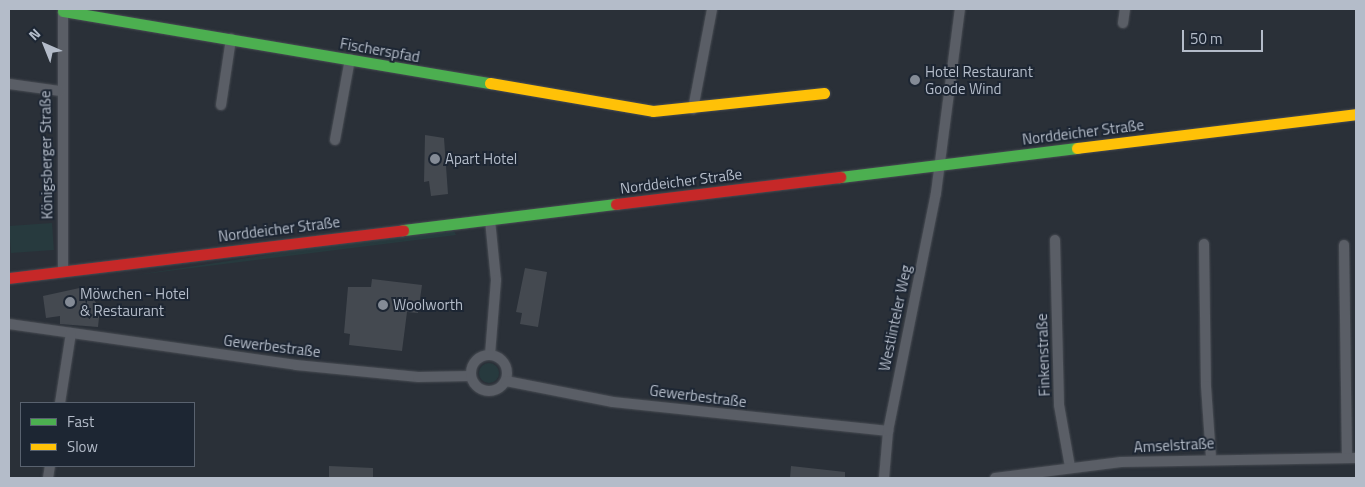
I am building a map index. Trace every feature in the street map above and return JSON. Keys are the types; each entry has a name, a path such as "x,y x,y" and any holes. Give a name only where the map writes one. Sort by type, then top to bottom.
{"main road":[{"name":"Fischerspfad","path":"63,10 653,111 693,109 824,93"},
{"name":"Norddeicher Straße","path":"9,278 1356,114"}],"street":[{"path":"693,109 712,9"},
{"name":"Westlinteler Weg","path":"884,478 888,432 940,165 960,9"},
{"path":"1123,23 1125,9"},
{"name":"Königsberger Straße","path":"63,10 60,90 63,270"},
{"path":"221,105 231,40"},
{"path":"335,140 350,60"},
{"path":"9,84 60,90"},
{"path":"490,220 496,280 490,355"},
{"name":"Finkenstraße","path":"1054,240 1059,406 1070,467"},
{"path":"1204,244 1206,386 1211,458"},
{"path":"1344,245 1352,458"},
{"name":"Gewerbestraße","path":"9,324 387,375 471,376 477,386 488,391 500,388 506,382 613,402 888,432"},
{"path":"60,402 71,333"},
{"path":"471,376 476,360 490,355 506,364 506,382"},
{"name":"Amselstraße","path":"994,478 1070,467 1211,458 1352,458"}],"green space":[{"path":"52,223 54,250 11,253 9,226"},
{"path":"454,231 456,235 136,275 326,246"},
{"path":"485,363 493,363 499,369 499,377 493,383 485,383 479,377 479,369"}],"building":[{"name":"Apart Hotel","path":"425,135 444,138 448,194 431,196 429,181 424,182"},
{"path":"525,268 547,272 538,327 520,324 522,313 516,312"},
{"name":"Woolworth","path":"372,279 422,285 418,313 407,312 402,351 349,345 350,334 344,333 348,287 371,287"},
{"name":"Möwchen - Hotel & Restaurant","path":"84,287 100,308 98,327 60,324 60,316 46,318 43,296"},
{"path":"329,466 373,468 373,478 329,478"},
{"path":"791,466 845,472 845,478 790,478"}],"traffic: fast":[{"path":"63,11 490,83"},
{"path":"840,177 1077,148"},
{"path":"403,230 616,204"}],"traffic: slow":[{"path":"490,83 653,111 824,93"},
{"path":"1077,148 1356,114"}],"traffic: jam":[{"path":"616,204 840,177"},
{"path":"9,278 403,230"}],"place":[{"name":"Hotel Restaurant Goode Wind","path":"915,80"},
{"name":"Apart Hotel","path":"435,159"},
{"name":"Möwchen - Hotel & Restaurant","path":"70,302"},
{"name":"Woolworth","path":"383,305"}]}
